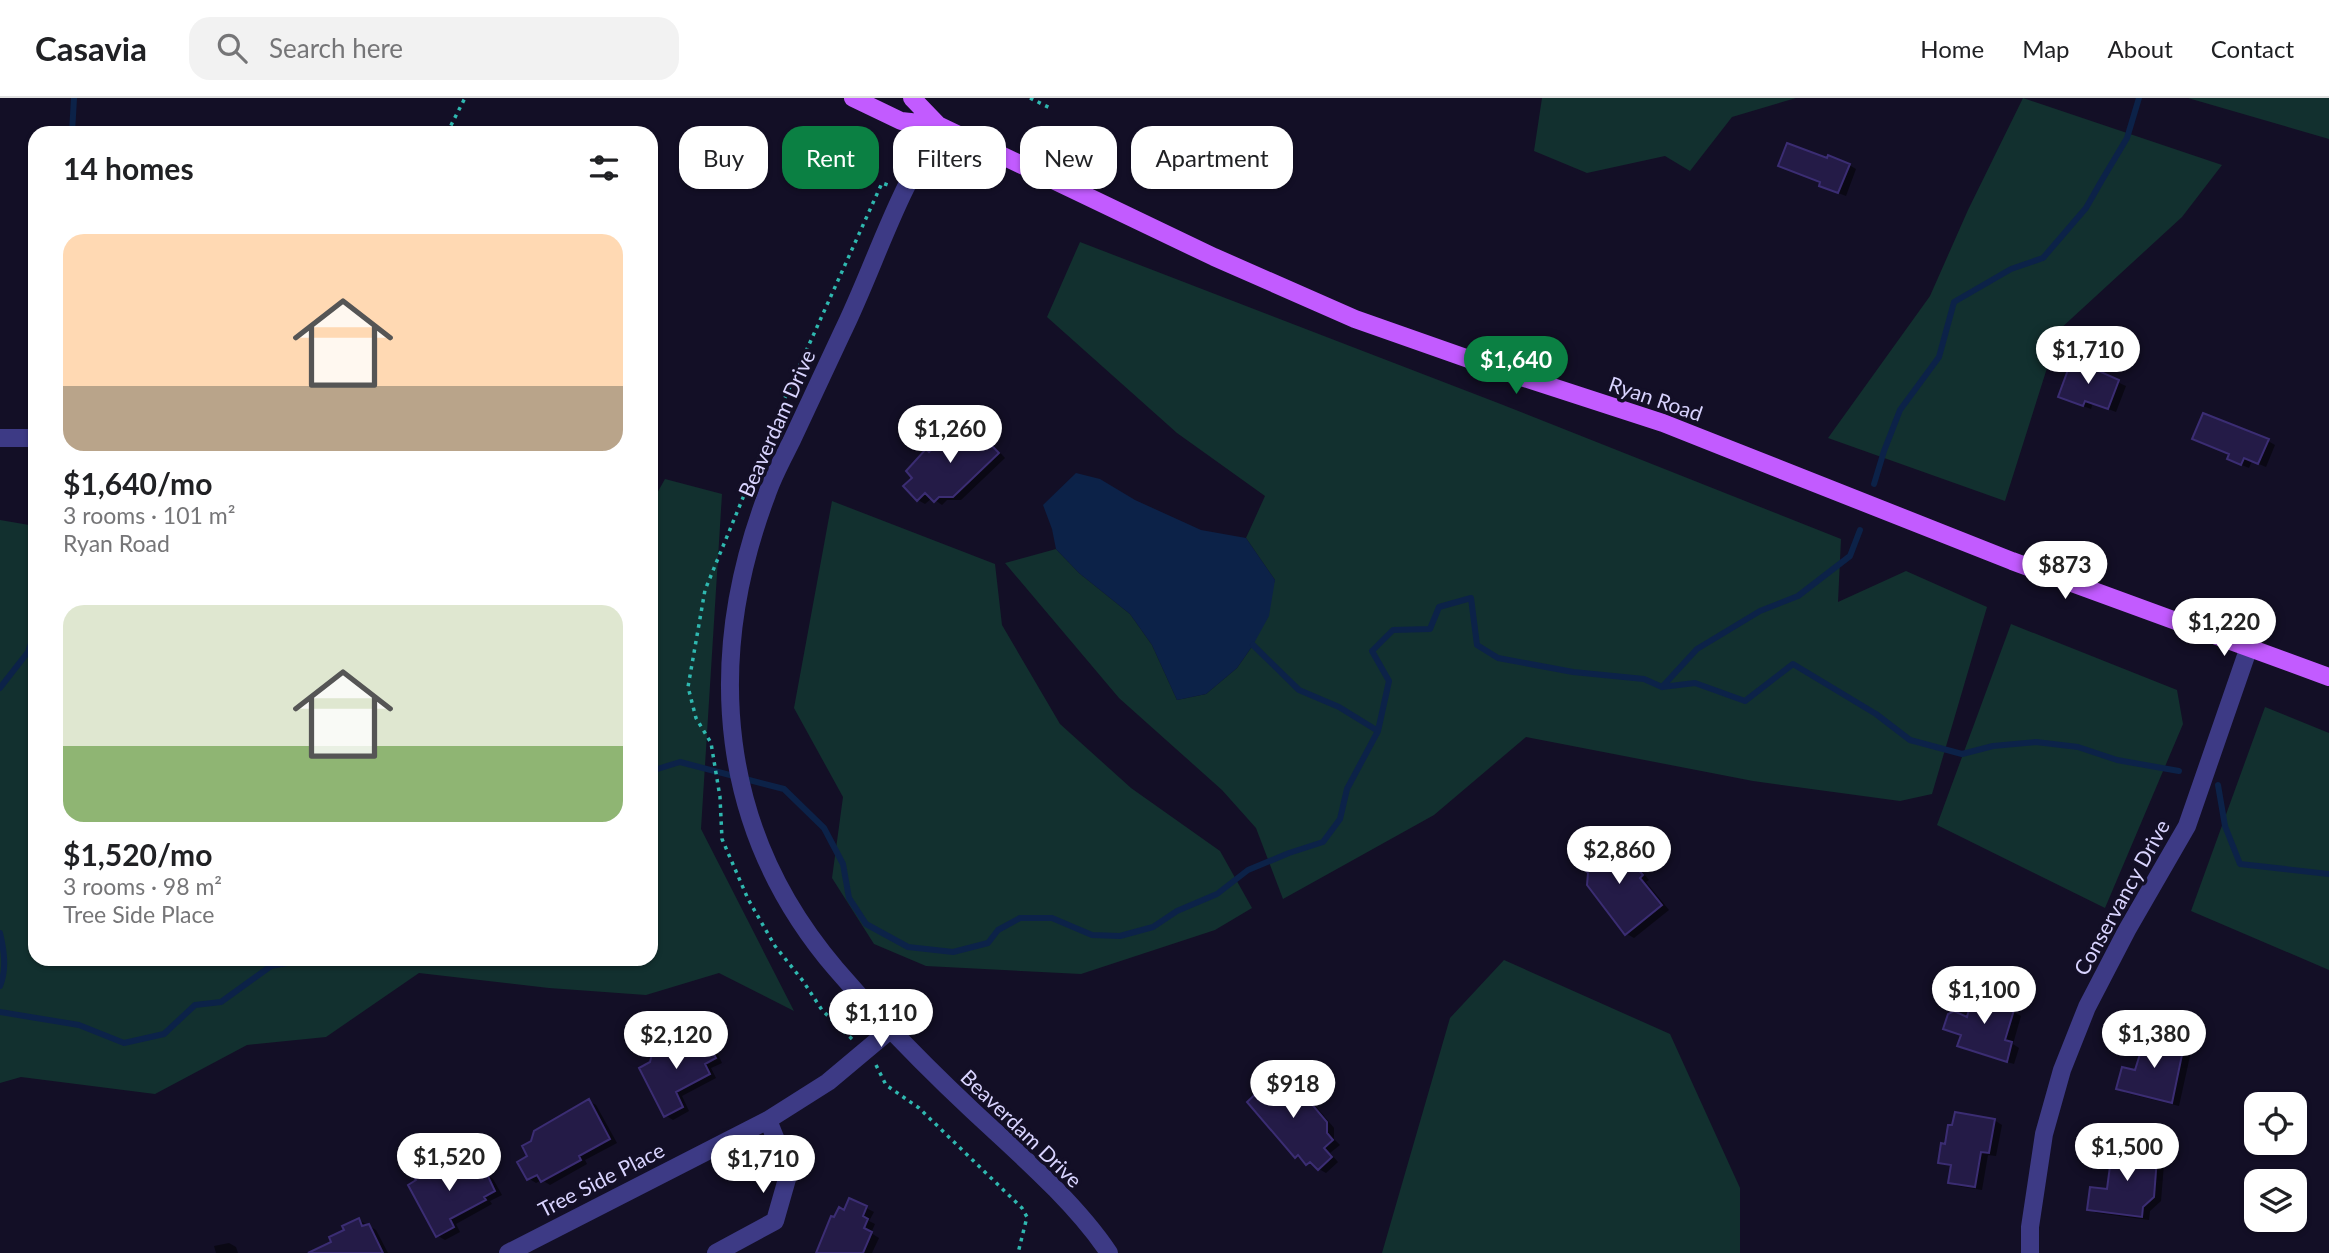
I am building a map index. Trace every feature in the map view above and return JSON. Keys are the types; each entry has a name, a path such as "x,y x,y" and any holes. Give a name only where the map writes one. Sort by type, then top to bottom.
{"main road":[{"name":"Ryan Road","path":"853,98 901,121 938,125 1214,257 1355,319 1663,424 2012,561 2329,677"},
{"name":"Ryan Road","path":"912,98 938,125"}],"street":[{"name":"Beaverdam Drive","path":"938,125 904,190 850,316 767,493 750,549 735,617 731,658 731,723 737,764 741,790 756,839 797,917 834,966 890,1030 1050,1184 1109,1253"},
{"path":"0,439 28,438"},
{"name":"Conservancy Drive","path":"2030,1253 2030,1227 2044,1134 2062,1070 2087,1007 2127,930 2187,826 2249,647"},
{"name":"Tree Side Place","path":"508,1253 768,1120 828,1082 890,1030"},
{"path":"716,1253 775,1221 789,1172 768,1120"}],"path":[{"path":"451,126 465,98"},
{"path":"1031,98 1052,109"},
{"path":"713,758 722,839 748,900 775,946 822,1010 866,1051 878,1067 886,1085 919,1108 1022,1208 1027,1217 1018,1253"}],"green space":[{"path":"1542,98 1796,98 1732,117 1690,171 1665,156 1587,173 1534,151"},
{"path":"2023,98 2222,165 2182,217 2059,330 2005,501 1828,438 1930,296 1968,210"},
{"path":"2188,98 2329,98 2329,139"},
{"path":"1080,242 1841,539 1838,602 1906,571 1987,607 1932,794 1900,801 1753,781 1526,737 1434,815 1283,899 1256,828 1222,790 1119,698 1005,563 1056,549 1079,573 1130,614 1152,645 1177,700 1206,694 1237,668 1253,645 1275,580 1246,538 1265,496 1177,433 1047,317"},
{"path":"665,479 722,494 701,829 794,1011 719,973 646,995 549,988 419,973 326,1037 247,1045 155,1094 21,1077 0,1083 0,520 28,525 28,966 658,966 658,492"},
{"path":"832,501 995,564 1002,625 1060,724 1131,788 1220,851 1252,908 1215,930 1081,974 926,966 874,944 832,878 843,797 794,708"},
{"path":"2011,624 2177,690 2183,724 2105,908 1937,825"},
{"path":"2265,707 2329,733 2329,970 2191,911"},
{"path":"1504,960 1670,1034 1740,1188 1740,1253 1382,1253 1450,1018"}],"water":[{"path":"1076,473 1100,479 1135,500 1201,530 1246,538 1275,580 1269,616 1253,645 1237,668 1206,694 1177,700 1152,645 1130,614 1079,573 1056,549 1043,505"}],"building":[{"path":"1787,143 1850,164 1838,193 1819,186 1820,182 1778,166"},
{"path":"2072,359 2119,380 2108,409 2085,401 2083,406 2058,397"},
{"path":"2203,413 2269,439 2258,464 2244,458 2241,465 2227,459 2229,454 2192,439"},
{"path":"968,421 999,453 953,497 939,497 934,502 925,493 917,501 903,486 912,478 906,471 926,449 929,452 938,443 941,446"},
{"path":"1600,838 1608,847 1615,842 1643,875 1640,878 1662,905 1625,935 1587,885 1588,873 1583,867 1592,859 1584,850"},
{"path":"1986,989 2009,996 2006,1008 2014,1010 2005,1040 2012,1042 2007,1062 1957,1046 1961,1035 1943,1029 1948,1014 1954,1011 1967,1017 1971,1002 1975,997 1983,1000"},
{"path":"2160,1031 2176,1035 2173,1047 2183,1050 2172,1103 2116,1089 2122,1067 2135,1070 2145,1038 2157,1042"},
{"path":"674,1039 693,1042 695,1046 706,1040 716,1058 705,1064 710,1074 676,1092 683,1107 664,1117 639,1068 650,1062 653,1050"},
{"path":"1282,1069 1327,1122 1327,1133 1333,1140 1324,1148 1332,1157 1318,1170 1310,1162 1306,1165 1298,1155 1295,1158 1247,1102"},
{"path":"589,1099 610,1139 579,1156 581,1160 541,1182 537,1175 527,1180 517,1162 527,1156 522,1146 531,1141 534,1131"},
{"path":"1955,1112 1995,1119 1989,1153 1981,1152 1975,1187 1948,1183 1951,1165 1938,1163 1941,1143 1945,1144 1948,1125 1952,1125"},
{"path":"2125,1141 2145,1144 2144,1156 2157,1158 2154,1197 2143,1207 2142,1217 2087,1210 2090,1187 2107,1189 2112,1151 2124,1153"},
{"path":"463,1157 475,1178 486,1172 495,1191 484,1197 486,1200 450,1219 454,1227 436,1237 408,1185 416,1180 413,1176 442,1161 445,1167"},
{"path":"849,1198 867,1206 863,1216 868,1219 864,1228 872,1232 863,1253 816,1253 831,1216 834,1217 839,1207 844,1210"},
{"path":"359,1218 362,1226 369,1224 383,1253 308,1253 331,1242 329,1237 344,1230 342,1226"}],"waterway":[{"path":"72,126 74,98"},
{"path":"1874,484 1900,410 1939,357 1954,302 2011,269 2043,258 2086,208 2127,138 2139,98"},
{"path":"1662,687 1697,649 1760,611 1798,596 1850,556 1860,530"},
{"path":"658,769 680,762 784,789 824,828 843,864 849,898 866,924 908,947 953,952 988,943 998,930 1020,918 1052,918 1092,935 1120,936 1153,927 1177,911 1217,894 1248,870 1323,842 1340,819 1347,789 1378,731 1389,681 1372,651 1393,630 1430,629 1439,607 1471,598 1477,645 1498,658 1573,672 1644,679 1662,687 1695,683 1745,701 1793,664 1876,714 1910,740 1962,754 1993,746 2036,742 2078,747 2117,760 2179,771"},
{"path":"1253,645 1299,690 1339,707 1378,731"},
{"path":"0,688 28,652"},
{"path":"2218,785 2225,826 2240,864 2329,874"},
{"path":"0,933 4,953 0,986"},
{"path":"0,1012 79,1025 124,1043 164,1034 195,1005 221,1002 271,966"}]}
